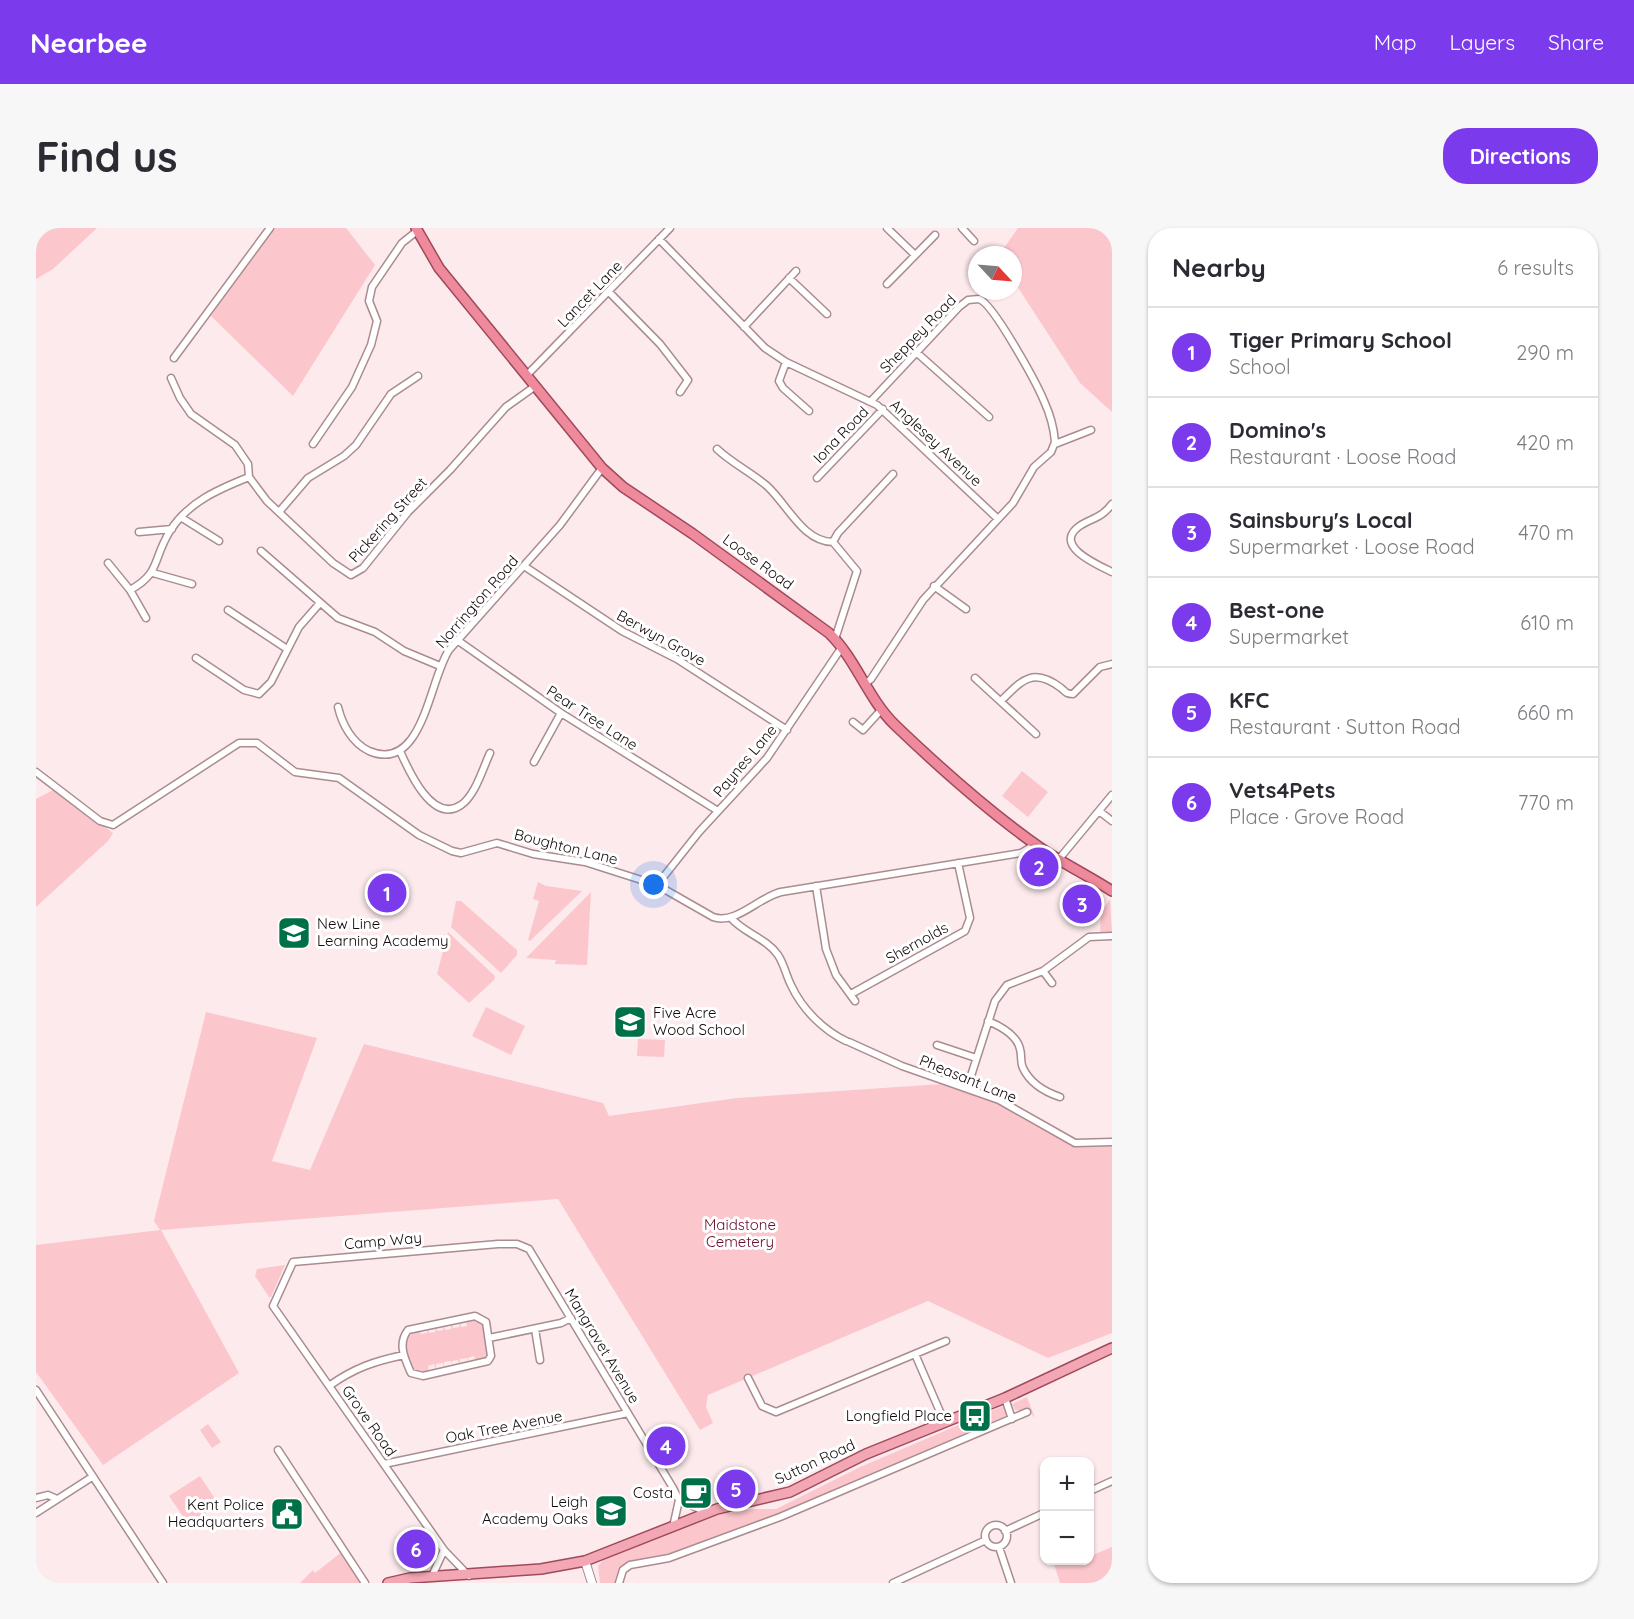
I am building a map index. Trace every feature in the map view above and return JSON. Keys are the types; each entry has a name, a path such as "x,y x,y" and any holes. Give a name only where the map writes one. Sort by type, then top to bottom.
{"highway":[{"name":"Loose Road","path":"417,229 439,268 602,468 623,487 716,550 839,643 894,724 986,805 1036,844 1112,891"}],"main road":[{"name":"Sutton Road","path":"388,1583 432,1576 469,1576 542,1569 585,1561 706,1513 790,1492 866,1454 1005,1398 1112,1348"}],"street":[{"path":"174,358 270,228"},
{"name":"Lancet Lane","path":"526,376 670,228"},
{"path":"887,228 915,255"},
{"path":"962,228 974,241"},
{"path":"313,444 352,387 371,345 377,318 369,301 372,287 402,243 417,229"},
{"path":"887,284 935,235"},
{"name":"Anglesey Avenue","path":"659,239 765,348 786,362 871,401 882,409 998,519"},
{"path":"744,327 796,271"},
{"path":"789,278 826,314"},
{"path":"609,292 660,344 688,381 680,392"},
{"name":"Sheppey Road","path":"871,401 964,303 972,299 984,301 1037,385 1049,416 1055,444"},
{"path":"916,352 989,417"},
{"path":"786,362 778,381 809,411"},
{"path":"279,512 313,474 344,456 356,445 391,394 418,376"},
{"name":"Pickering Street","path":"171,378 180,398 191,414 235,444 248,464 249,477 279,512 333,563 348,574 355,574 506,407 534,387"},
{"name":"Iona Road","path":"817,478 882,409"},
{"path":"865,684 871,679 934,586 1017,498 1034,467 1055,444 1091,430"},
{"path":"717,449 766,485 813,536 833,542 838,533 892,474"},
{"name":"Norrington Road","path":"400,751 411,742 417,733 440,666 457,640 572,510 602,468"},
{"path":"130,590 145,582 153,573 157,556 172,529 182,518 209,494 249,477"},
{"path":"1112,504 1099,518 1081,526 1073,539 1073,548 1079,554 1112,572"},
{"path":"182,518 219,541"},
{"path":"139,532 172,529"},
{"name":"Paynes Lane","path":"657,885 718,811 767,758 787,730 839,643 857,571 833,542"},
{"path":"261,551 339,618 369,629 404,651 440,666"},
{"path":"108,563 130,590 146,618"},
{"name":"Berwyn Grove","path":"524,566 622,631 677,659 787,730"},
{"path":"153,573 192,584"},
{"path":"934,586 966,609"},
{"path":"196,658 244,690 259,694 271,682 299,627 320,603"},
{"path":"228,610 287,649"},
{"name":"Pear Tree Lane","path":"457,640 561,713 718,811"},
{"path":"1002,700 1022,680 1030,677 1045,679 1068,694 1073,694 1100,667 1112,664"},
{"path":"975,678 1002,700 1036,734"},
{"path":"338,706 342,723 364,748 385,754 400,751 412,780 425,796 438,806 450,809 460,806 468,798 490,753"},
{"path":"853,722 863,730 882,709"},
{"path":"534,762 561,713"},
{"name":"Boughton Lane","path":"36,772 100,821 113,825 239,743 246,741 257,743 295,772 339,778 419,835 452,851 461,854 487,844 504,844 533,854 585,862 657,885 713,917 731,918"},
{"path":"1059,859 1112,795"},
{"path":"1099,811 1112,821"},
{"path":"731,918 773,894 1021,853 1036,844"},
{"name":"Shernolds","path":"851,994 965,931 970,918 958,863"},
{"path":"816,886 826,949 836,975 855,1001"},
{"name":"Pheasant Lane","path":"731,918 741,929 768,944 779,956 791,987 810,1014 833,1035 902,1066 999,1100 1075,1143 1112,1142"},
{"path":"969,1082 988,1021 1002,990 1007,985 1043,971 1089,937 1112,936"},
{"path":"1043,971 1052,982"},
{"path":"988,1021 1003,1028 1020,1048 1023,1068 1032,1080 1040,1088 1060,1097"},
{"path":"937,1045 976,1058"},
{"name":"Camp Way","path":"273,1306 293,1262 498,1244 524,1246"},
{"name":"Mangravet Avenue","path":"524,1246 533,1253 679,1500"},
{"name":"Grove Road","path":"273,1306 444,1550 469,1576"},
{"path":"475,1316 486,1322 491,1356 484,1364 423,1376 411,1373 404,1355 404,1335 408,1330 475,1316"},
{"path":"489,1338 535,1329 571,1318"},
{"path":"535,1329 540,1360"},
{"path":"748,1377 762,1406 776,1412 946,1341"},
{"path":"915,1354 944,1421"},
{"path":"329,1386 350,1371 369,1363 404,1355"},
{"path":"36,1390 162,1582"},
{"path":"1005,1398 1012,1419"},
{"path":"619,1583 623,1570 630,1565 669,1558 780,1517 1027,1412"},
{"name":"Oak Tree Avenue","path":"384,1464 628,1413"},
{"path":"278,1450 365,1583"},
{"path":"36,1513 93,1477"},
{"path":"1094,1489 1112,1481"},
{"path":"36,1498 48,1495 59,1498 66,1505"},
{"path":"673,1527 679,1500 706,1513"},
{"path":"1005,1531 1040,1515"},
{"path":"992,1526 999,1526 1005,1531 1005,1541 999,1546 990,1546 986,1540 986,1532 992,1526"},
{"path":"893,1583 986,1540"},
{"path":"999,1546 1011,1583"},
{"path":"432,1576 444,1550"},
{"path":"585,1561 591,1583"}],"green space":[{"path":"36,228 97,228 53,269 36,279"},
{"path":"270,228 346,228 375,265 293,396 211,316"},
{"path":"1018,228 1112,228 1112,412 1080,383 1022,294 1022,246 1005,246"},
{"path":"1022,771 1048,792 1028,817 1002,796"},
{"path":"55,789 113,833 108,841 36,907 36,799"},
{"path":"538,882 546,886 582,891 530,941 528,940 539,901 533,899"},
{"path":"591,892 587,965 555,964 556,960 526,958"},
{"path":"1110,899 1112,934 1100,932 1101,912"},
{"path":"456,901 461,901 517,950 517,955 501,973 451,927"},
{"path":"448,932 495,976 494,980 469,1003 437,974"},
{"path":"486,1007 525,1026 511,1055 472,1036"},
{"name":"Maidstone Cemetery","path":"206,1012 317,1038 272,1161 310,1170 364,1044 603,1103 609,1116 737,1098 942,1084 998,1103 1073,1146 1112,1144 1112,1333 1048,1358 928,1301 708,1395 706,1407 713,1423 700,1430 558,1199 161,1230 239,1373 103,1465 36,1372 36,1245 160,1230 154,1221"},
{"path":"638,1039 665,1040 664,1057 637,1056"},
{"path":"285,1265 269,1297 255,1276 257,1269"},
{"path":"473,1318 484,1323 490,1351 483,1360 476,1363 474,1356 468,1358 468,1364 467,1358 460,1359 460,1365 458,1360 452,1361 452,1367 451,1361 444,1362 444,1369 443,1363 436,1364 436,1370 434,1364 428,1366 429,1372 413,1369 406,1346 410,1335 420,1329 421,1334 427,1333 428,1327 429,1333 435,1332 436,1325 437,1331 443,1330 444,1324 445,1330 451,1329 451,1322 453,1328 459,1327 460,1320 461,1327 467,1326 466,1319"},
{"path":"1027,1397 1035,1418 1028,1410 1015,1410 1012,1404"},
{"path":"1005,1405 1009,1415 1007,1418 778,1516 680,1551 632,1561 619,1571 617,1583 600,1583 598,1566 603,1560 720,1514 754,1509 776,1509 858,1468"},
{"path":"208,1424 221,1442 212,1448 200,1430"},
{"path":"200,1476 219,1505 189,1525 169,1496"},
{"path":"1112,1547 1112,1583 1060,1583 1054,1565 1094,1565 1094,1555"},
{"path":"343,1551 362,1583 300,1583 313,1570 315,1573"}],"place":[{"name":"Domino's","path":"1039,867"},
{"name":"Tiger Primary School","path":"387,893"},
{"name":"Sainsbury's Local","path":"1082,904"},
{"name":"New Line Learning Academy","path":"294,933"},
{"name":"Five Acre Wood School","path":"630,1022"},
{"name":"Longfield Place","path":"975,1416"},
{"name":"Best-one","path":"666,1446"},
{"name":"KFC","path":"736,1489"},
{"name":"Costa","path":"696,1493"},
{"name":"Leigh Academy Oaks","path":"611,1511"},
{"name":"Kent Police Headquarters","path":"287,1514"},
{"name":"Vets4Pets","path":"416,1549"}]}
